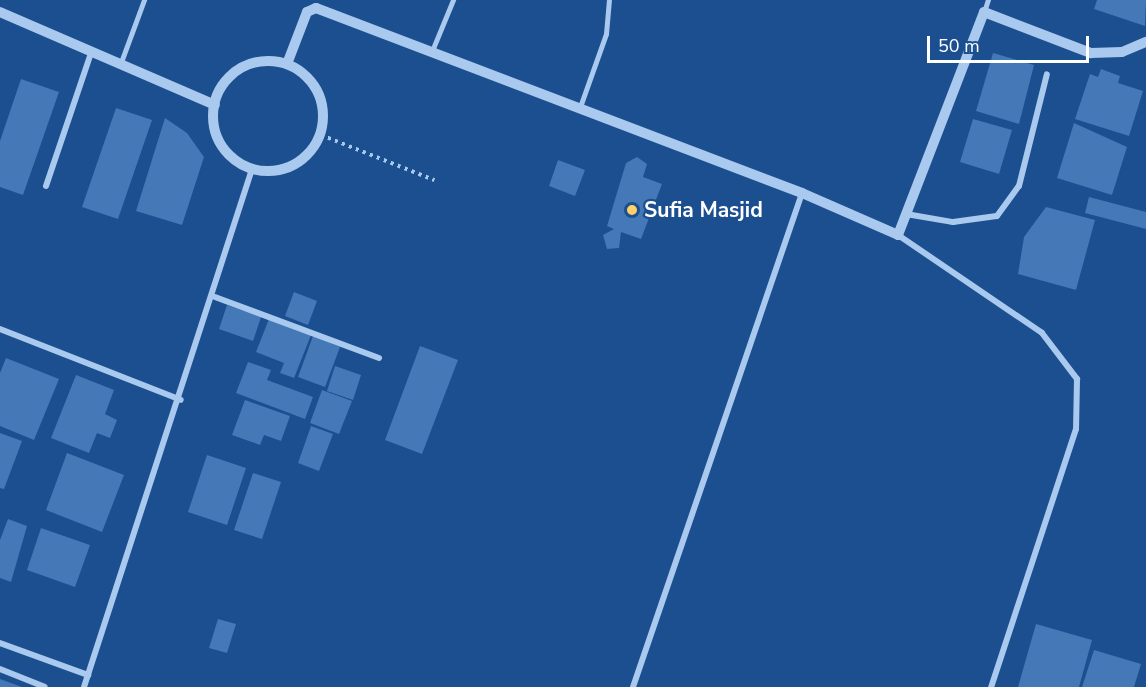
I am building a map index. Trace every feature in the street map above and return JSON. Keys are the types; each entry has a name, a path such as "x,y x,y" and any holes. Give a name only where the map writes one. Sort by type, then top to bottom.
{"street":[{"path":"287,64 311,7 802,193 898,235 1042,333 1077,379 1076,429 991,687"},
{"path":"0,12 215,105"},
{"path":"898,235 984,12 1091,53 1122,52 1146,42"},
{"path":"46,186 91,53"},
{"path":"287,64 306,75 318,93 324,114 321,135 310,153 292,166 252,169 231,158 218,140 215,105 227,79 244,66 287,64"},
{"path":"906,214 977,222 1005,208 1019,186 1047,74"},
{"path":"84,687 215,297 252,169"},
{"path":"633,687 802,193"},
{"path":"215,297 378,358"},
{"path":"0,329 181,400"},
{"path":"0,643 88,675"},
{"path":"0,669 31,684 45,687"}],"lane":[{"path":"120,65 144,0"},
{"path":"432,51 453,0"},
{"path":"579,107 606,34 609,0"},
{"path":"984,12 988,0"}],"path":[{"path":"321,135 434,180"}],"building":[{"path":"1097,0 1146,0 1145,26 1094,9"},
{"path":"993,53 1034,65 1019,124 976,111"},
{"path":"1101,69 1120,76 1118,83 1143,91 1129,136 1075,119 1090,74 1098,77"},
{"path":"21,79 59,92 23,195 0,187 0,141"},
{"path":"116,108 152,120 118,219 82,207"},
{"path":"165,118 187,133 204,157 182,225 136,211"},
{"path":"973,119 1012,130 999,174 960,162"},
{"path":"1074,123 1127,147 1112,195 1057,178"},
{"name":"Sufia Masjid","path":"637,157 647,164 643,177 662,184 641,239 621,232 619,248 607,249 603,235 614,229 607,226 626,163"},
{"path":"558,160 585,170 575,196 549,186"},
{"path":"1089,197 1146,212 1146,229 1085,213"},
{"path":"1046,207 1095,220 1076,290 1018,274 1024,237"},
{"path":"294,292 317,301 308,325 285,316"},
{"path":"227,305 261,317 253,341 219,329"},
{"path":"269,319 311,335 294,378 280,373 284,363 256,352"},
{"path":"313,336 340,347 325,387 298,377"},
{"path":"420,346 458,360 422,454 385,440"},
{"path":"6,358 59,379 34,440 0,426 0,373"},
{"path":"248,362 271,370 267,380 313,397 305,419 236,393"},
{"path":"335,366 361,375 353,400 327,391"},
{"path":"76,375 114,390 105,414 117,420 110,438 97,433 89,453 51,438"},
{"path":"322,390 352,401 339,434 310,423"},
{"path":"245,400 290,416 281,441 264,435 260,445 232,435"},
{"path":"311,426 333,434 319,471 298,463"},
{"path":"0,433 22,441 4,489 0,488"},
{"path":"67,453 124,475 102,532 46,510"},
{"path":"207,455 246,468 227,525 188,512"},
{"path":"253,473 281,482 262,539 234,530"},
{"path":"8,519 27,526 11,582 0,578 0,540"},
{"path":"41,528 90,545 75,587 27,570"},
{"path":"218,619 236,624 227,653 209,648"},
{"path":"1036,624 1092,640 1079,687 1018,687"},
{"path":"1094,650 1141,664 1134,687 1082,687"},
{"path":"0,679 22,687 0,687"}],"place":[{"name":"Sufia Masjid","path":"632,210"}]}
